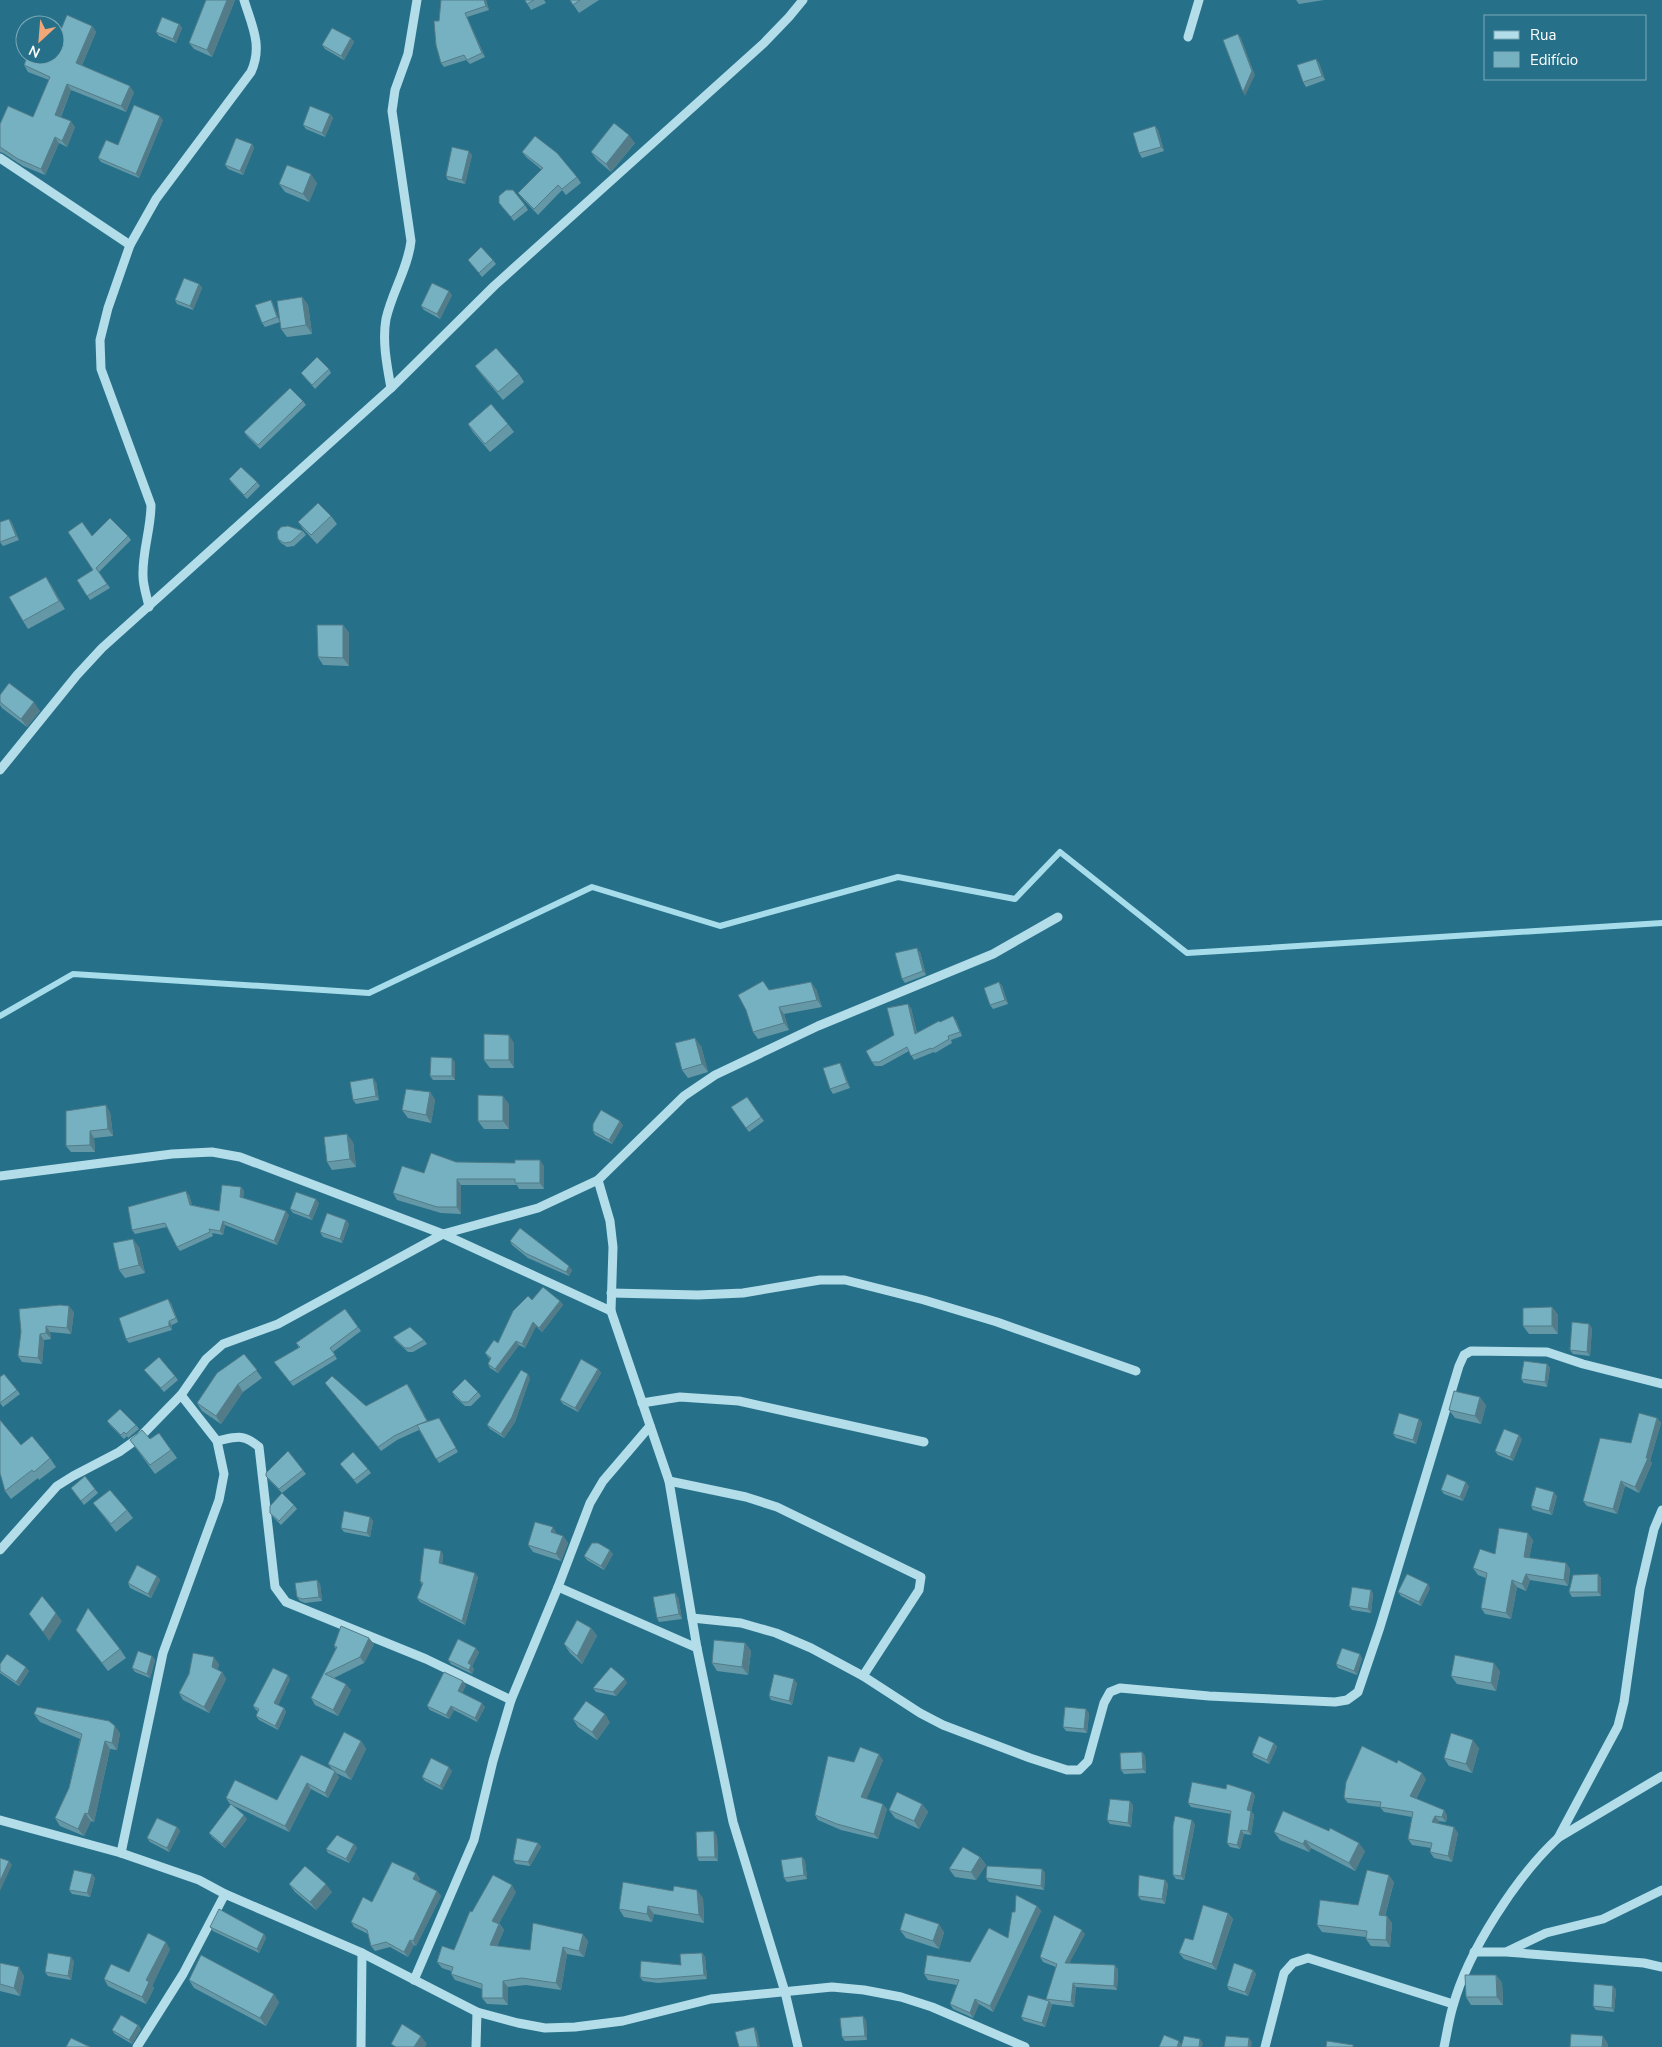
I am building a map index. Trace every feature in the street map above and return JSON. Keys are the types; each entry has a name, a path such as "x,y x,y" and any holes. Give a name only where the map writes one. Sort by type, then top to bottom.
{"street":[{"path":"149,607 143,576 145,549 151,523 151,505 101,368 100,340 108,308 130,245 156,199 250,72 257,59 257,43 244,0"},
{"path":"391,388 385,348 386,319 409,256 411,241 392,110 395,90 408,54 417,0"},
{"path":"0,770 77,675 102,648 391,388 494,286 764,43 789,18 803,0"},
{"path":"1188,37 1199,0"},
{"path":"0,158 130,245"},
{"path":"1,1547 58,1486 72,1476 119,1452 140,1436 181,1395 206,1359 223,1344 278,1324 444,1234 538,1208 598,1180 684,1096 715,1075 818,1026 993,954 1058,917"},
{"path":"0,1176 172,1154 212,1152 240,1157 444,1234 611,1311"},
{"path":"598,1180 610,1221 612,1247 611,1311 669,1481 697,1648 733,1822 785,1992 798,2047"},
{"path":"611,1293 698,1295 743,1293 820,1280 845,1280 924,1300 997,1322 1136,1372"},
{"path":"692,1618 741,1624 776,1633 811,1648 863,1676 920,1713 943,1725 1067,1770 1079,1770 1088,1761 1104,1703 1110,1692 1120,1688 1209,1696 1335,1702 1347,1700 1358,1692 1464,1355 1471,1351 1488,1350 1547,1352 1583,1364 1662,1384"},
{"path":"121,1853 163,1653 219,1500 224,1474 217,1441 181,1395"},
{"path":"642,1403 680,1398 739,1401 924,1442"},
{"path":"414,1980 474,1840 493,1761 511,1700 594,1496 603,1481 650,1426"},
{"path":"217,1441 236,1437 250,1438 259,1447 275,1586 286,1602 426,1659 511,1700"},
{"path":"669,1481 746,1497 777,1507 921,1577 919,1590 863,1676"},
{"path":"1558,1838 1618,1726 1624,1702 1640,1589 1654,1529 1662,1510"},
{"path":"558,1587 697,1648"},
{"path":"1444,2047 1453,2004 1474,1952 1520,1880 1543,1852 1558,1838 1662,1776"},
{"path":"0,1820 121,1853 198,1880 224,1894 362,1953 477,2012 518,2024 575,2027 623,2021 711,1999 832,1987 864,1990 901,1997 932,2007 1025,2047"},
{"path":"1506,1952 1546,1933 1603,1919 1662,1890"},
{"path":"137,2047 183,1974 224,1894"},
{"path":"1474,1952 1506,1952 1662,1966"},
{"path":"361,2047 362,1953"},
{"path":"1265,2047 1284,1973 1294,1963 1308,1958 1453,2004"},
{"path":"476,2047 477,2012"}],"building":[{"path":"206,0 227,0 207,50 189,43"},
{"path":"441,0 484,0 486,6 465,13 482,53 467,60 464,55 441,63 436,45 434,21 439,21"},
{"path":"525,0 534,0 527,4"},
{"path":"570,0 580,0 573,5"},
{"path":"67,15 92,26 76,63 130,86 121,106 67,84 55,115 71,121 62,141 55,137 41,169 18,159 0,147 0,124 8,106 33,117 50,77 24,65 65,65 65,20"},
{"path":"162,17 179,24 173,39 156,32"},
{"path":"332,28 351,38 341,56 322,45"},
{"path":"1238,34 1252,71 1243,92 1223,40"},
{"path":"1316,59 1322,76 1303,82 1297,65"},
{"path":"134,105 160,116 136,174 98,158 106,140 118,145"},
{"path":"310,106 330,114 322,133 303,125"},
{"path":"614,123 629,135 606,164 591,152"},
{"path":"1155,126 1161,147 1139,153 1133,133"},
{"path":"535,136 557,153 577,177 562,189 558,185 534,209 518,193 543,168 522,152"},
{"path":"236,138 252,144 240,171 225,165"},
{"path":"452,147 469,151 462,180 446,176"},
{"path":"287,165 311,174 303,194 279,184"},
{"path":"506,190 513,190 525,205 511,217 499,203 499,196"},
{"path":"481,247 493,260 479,273 468,260"},
{"path":"184,278 199,284 190,306 175,300"},
{"path":"432,283 449,291 437,314 421,306"},
{"path":"302,297 306,325 281,329 277,301"},
{"path":"271,300 277,317 262,323 255,305"},
{"path":"496,348 519,374 498,392 475,366"},
{"path":"317,357 329,369 312,385 301,373"},
{"path":"290,388 303,401 258,445 244,432"},
{"path":"491,404 508,424 485,444 468,424"},
{"path":"241,467 257,482 244,495 229,479"},
{"path":"318,503 331,516 311,535 298,522"},
{"path":"110,518 128,536 96,568 107,584 87,596 77,580 93,570 68,532 82,522 92,536"},
{"path":"9,519 16,536 0,542 0,522"},
{"path":"288,526 303,531 291,542 284,543 278,539 277,532 281,527"},
{"path":"46,577 59,601 23,621 9,597"},
{"path":"317,625 343,625 343,658 318,657"},
{"path":"9,683 34,702 21,719 0,702 0,695"},
{"path":"917,948 923,971 902,979 895,953"},
{"path":"763,981 769,990 811,982 817,1000 779,1007 784,1023 753,1032 746,1010 738,995"},
{"path":"999,982 1005,1000 990,1005 984,988"},
{"path":"908,1004 915,1034 953,1016 960,1032 948,1036 949,1039 932,1049 911,1056 907,1047 879,1062 872,1062 866,1051 894,1035 887,1008"},
{"path":"484,1034 509,1035 509,1060 484,1060"},
{"path":"695,1038 702,1064 682,1070 675,1043"},
{"path":"431,1057 452,1058 452,1076 430,1076"},
{"path":"840,1063 847,1083 830,1089 823,1068"},
{"path":"373,1078 376,1096 353,1100 350,1082"},
{"path":"406,1089 430,1092 426,1115 402,1110"},
{"path":"478,1095 503,1096 503,1121 478,1121"},
{"path":"747,1097 761,1117 746,1128 731,1107"},
{"path":"106,1105 108,1129 90,1131 90,1145 66,1146 66,1111"},
{"path":"601,1110 620,1121 609,1140 593,1131 593,1124"},
{"path":"347,1134 350,1159 327,1162 324,1137"},
{"path":"431,1153 456,1162 515,1163 515,1160 540,1160 540,1183 515,1183 515,1179 457,1179 457,1207 437,1207 393,1193 402,1166 424,1173"},
{"path":"222,1185 241,1187 240,1197 286,1211 274,1241 223,1221 220,1231 209,1229 210,1232 177,1247 165,1223 132,1230 128,1207 186,1191 190,1205 219,1211"},
{"path":"296,1192 316,1199 309,1216 290,1209"},
{"path":"327,1213 346,1220 340,1239 320,1232"},
{"path":"520,1228 569,1266 566,1272 525,1253 510,1241"},
{"path":"133,1239 139,1265 119,1270 113,1243"},
{"path":"543,1287 560,1301 539,1328 533,1322 522,1344 516,1341 495,1369 488,1364 491,1358 485,1353 494,1340 498,1343 513,1311 528,1296 532,1300"},
{"path":"168,1299 176,1318 169,1321 169,1326 126,1339 119,1318"},
{"path":"60,1305 69,1306 67,1328 46,1326 46,1333 40,1334 38,1358 18,1356 21,1332 19,1309"},
{"path":"1552,1307 1552,1326 1523,1326 1523,1308"},
{"path":"345,1309 358,1327 330,1348 335,1355 290,1382 274,1362 300,1347 296,1343"},
{"path":"1572,1322 1589,1324 1587,1352 1570,1350"},
{"path":"410,1327 424,1340 410,1348 405,1348 393,1337"},
{"path":"244,1354 257,1370 238,1384 216,1416 197,1403 217,1373"},
{"path":"159,1357 175,1376 161,1388 144,1370"},
{"path":"581,1359 598,1369 575,1408 560,1400"},
{"path":"1524,1361 1547,1364 1545,1382 1521,1379"},
{"path":"521,1370 528,1374 512,1417 501,1434 487,1425"},
{"path":"4,1374 17,1390 0,1403 0,1377"},
{"path":"332,1376 366,1406 407,1384 427,1421 394,1436 378,1447 325,1383"},
{"path":"465,1379 478,1392 468,1402 462,1402 452,1392"},
{"path":"1454,1391 1480,1397 1475,1416 1449,1410"},
{"path":"120,1409 136,1425 126,1434 124,1432 121,1435 107,1421"},
{"path":"1399,1413 1419,1419 1413,1440 1393,1434"},
{"path":"1639,1413 1657,1418 1646,1458 1648,1458 1635,1487 1621,1481 1613,1509 1583,1501 1600,1438 1631,1443"},
{"path":"439,1418 456,1448 436,1459 417,1425"},
{"path":"0,1420 21,1445 32,1436 50,1458 34,1472 32,1470 5,1491 0,1473"},
{"path":"1504,1429 1519,1435 1510,1457 1495,1451"},
{"path":"142,1430 150,1439 159,1433 171,1450 150,1465 130,1440"},
{"path":"288,1451 303,1470 279,1489 266,1476 266,1473"},
{"path":"353,1452 368,1469 354,1480 340,1464"},
{"path":"1447,1474 1466,1482 1460,1497 1441,1490"},
{"path":"85,1476 95,1489 81,1501 71,1488"},
{"path":"1536,1487 1554,1492 1549,1511 1531,1506"},
{"path":"110,1490 127,1510 111,1524 93,1503"},
{"path":"282,1493 294,1505 279,1521 270,1513 270,1506"},
{"path":"344,1511 370,1517 367,1533 341,1528"},
{"path":"535,1522 553,1527 551,1532 563,1536 556,1554 528,1545"},
{"path":"1499,1528 1528,1533 1524,1557 1566,1563 1564,1580 1526,1574 1522,1584 1512,1580 1506,1613 1481,1608 1487,1573 1473,1568 1480,1549 1495,1554"},
{"path":"592,1543 598,1543 610,1550 601,1566 584,1556"},
{"path":"424,1548 441,1551 439,1563 475,1573 462,1621 417,1598 423,1583 420,1581"},
{"path":"137,1565 157,1576 148,1594 128,1583"},
{"path":"1407,1574 1428,1584 1419,1602 1398,1592"},
{"path":"1598,1574 1598,1592 1569,1592 1573,1575"},
{"path":"317,1580 319,1597 302,1599 297,1597 295,1583"},
{"path":"1352,1587 1371,1590 1368,1609 1349,1606"},
{"path":"675,1593 679,1614 657,1618 653,1597"},
{"path":"42,1596 56,1613 43,1632 29,1614"},
{"path":"88,1608 120,1649 102,1663 76,1630"},
{"path":"577,1620 591,1628 577,1656 564,1644"},
{"path":"341,1626 369,1638 360,1657 325,1674 346,1684 333,1710 311,1698 337,1647 334,1646"},
{"path":"458,1639 476,1648 468,1663 471,1665 469,1670 448,1660"},
{"path":"714,1640 745,1643 742,1667 712,1663"},
{"path":"1342,1648 1360,1654 1354,1671 1336,1664"},
{"path":"138,1651 152,1656 147,1674 132,1668"},
{"path":"193,1653 214,1657 212,1667 222,1672 204,1707 179,1693 189,1674"},
{"path":"7,1654 26,1667 16,1682 0,1671 0,1664"},
{"path":"1455,1655 1494,1663 1491,1683 1451,1676"},
{"path":"611,1667 625,1679 613,1692 593,1688"},
{"path":"273,1668 288,1675 274,1703 284,1708 275,1726 256,1716 259,1709 253,1706"},
{"path":"444,1672 463,1681 458,1691 482,1703 475,1718 451,1706 446,1715 427,1706"},
{"path":"774,1674 794,1679 789,1701 769,1696"},
{"path":"586,1701 605,1714 592,1732 573,1719"},
{"path":"37,1707 109,1721 115,1726 112,1743 105,1741 88,1814 85,1813 78,1829 55,1818 69,1788 82,1734 34,1714"},
{"path":"1065,1707 1086,1709 1084,1729 1063,1727"},
{"path":"344,1732 361,1741 345,1772 328,1764"},
{"path":"1451,1733 1473,1740 1466,1764 1444,1758"},
{"path":"1259,1736 1274,1743 1267,1760 1252,1753"},
{"path":"1362,1746 1397,1763 1398,1760 1422,1773 1410,1796 1444,1810 1442,1817 1435,1816 1432,1822 1454,1827 1448,1856 1430,1852 1432,1843 1408,1839 1413,1812 1380,1807 1381,1802 1344,1798 1346,1782"},
{"path":"860,1747 879,1754 861,1797 883,1804 874,1834 837,1824 815,1815 828,1756 854,1762"},
{"path":"1142,1752 1143,1769 1121,1770 1120,1753"},
{"path":"301,1755 335,1771 325,1793 307,1783 285,1826 226,1798 235,1780 277,1800"},
{"path":"431,1758 449,1767 440,1786 422,1777"},
{"path":"1192,1782 1226,1789 1227,1784 1252,1792 1247,1810 1251,1811 1248,1831 1241,1830 1237,1845 1227,1843 1231,1811 1188,1803"},
{"path":"897,1792 922,1804 914,1821 889,1810"},
{"path":"1110,1799 1130,1801 1128,1823 1107,1820"},
{"path":"231,1804 244,1815 222,1844 209,1833"},
{"path":"1283,1811 1329,1831 1330,1828 1359,1843 1349,1863 1305,1840 1303,1844 1274,1832"},
{"path":"1175,1816 1192,1820 1181,1876 1173,1875 1173,1826"},
{"path":"157,1818 177,1827 167,1848 147,1838"},
{"path":"714,1831 715,1857 697,1857 696,1832"},
{"path":"337,1835 354,1844 346,1859 326,1849"},
{"path":"517,1838 538,1843 528,1862 513,1860"},
{"path":"963,1847 980,1857 971,1872 949,1869"},
{"path":"802,1857 804,1875 784,1878 781,1860"},
{"path":"0,1858 9,1861 0,1881"},
{"path":"392,1862 416,1873 413,1879 437,1891 413,1941 410,1940 404,1952 386,1942 371,1946 367,1930 351,1922 363,1897 372,1902"},
{"path":"305,1866 326,1884 310,1902 289,1884"},
{"path":"987,1866 1042,1869 1041,1886 986,1878"},
{"path":"74,1870 92,1874 87,1893 69,1890"},
{"path":"1367,1870 1389,1875 1379,1915 1387,1916 1386,1940 1366,1939 1367,1931 1317,1925 1320,1900 1358,1905"},
{"path":"493,1875 512,1885 492,1921 499,1924 490,1945 530,1950 533,1923 583,1934 579,1951 563,1947 556,1983 522,1978 503,1981 503,1998 482,1998 482,1984 451,1974 453,1967 437,1962 442,1946 454,1950 470,1911 472,1912"},
{"path":"1139,1875 1165,1880 1162,1899 1138,1896"},
{"path":"623,1882 673,1891 674,1886 697,1890 699,1915 648,1906 647,1914 619,1909"},
{"path":"1016,1895 1037,1906 990,2006 975,1999 970,2013 950,2004 959,1980 924,1974 927,1955 970,1962 989,1928 1008,1938 1012,1912 1015,1912"},
{"path":"1203,1905 1228,1913 1212,1964 1179,1953 1185,1938 1193,1940"},
{"path":"219,1909 264,1934 257,1949 210,1927"},
{"path":"905,1913 939,1924 933,1941 900,1930"},
{"path":"1054,1915 1082,1930 1065,1963 1115,1965 1114,1986 1073,1983 1071,2002 1046,1999 1057,1964 1040,1957"},
{"path":"148,1933 166,1942 146,1980 149,1982 142,1997 104,1979 111,1964 129,1972"},
{"path":"48,1953 71,1957 68,1976 45,1972"},
{"path":"702,1953 704,1975 655,1979 640,1977 641,1961 681,1965 680,1954"},
{"path":"201,1955 274,1994 260,2018 189,1980"},
{"path":"0,1963 19,1967 14,1988 0,1984"},
{"path":"1234,1963 1253,1970 1245,1992 1227,1986"},
{"path":"1465,1975 1496,1975 1497,1997 1466,1997"},
{"path":"1594,1984 1613,1986 1612,2008 1593,2006"},
{"path":"1028,1995 1049,2001 1042,2023 1021,2017"},
{"path":"121,2015 138,2025 129,2040 112,2030"},
{"path":"863,2016 865,2036 842,2037 840,2018"},
{"path":"402,2024 421,2036 414,2047 396,2047 391,2044"},
{"path":"754,2027 758,2047 739,2047 735,2032"},
{"path":"1571,2034 1603,2036 1602,2047 1570,2047"},
{"path":"1164,2035 1179,2041 1177,2047 1159,2047"},
{"path":"1184,2036 1200,2039 1199,2047 1181,2047"},
{"path":"1226,2036 1249,2038 1248,2047 1224,2047"},
{"path":"71,2038 90,2047 66,2047"},
{"path":"1327,2041 1353,2045 1353,2047 1326,2047"}],"waterway":[{"path":"0,1016 73,974 369,993 592,887 720,926 898,877 1015,899 1060,852 1187,953 1662,923"}]}
